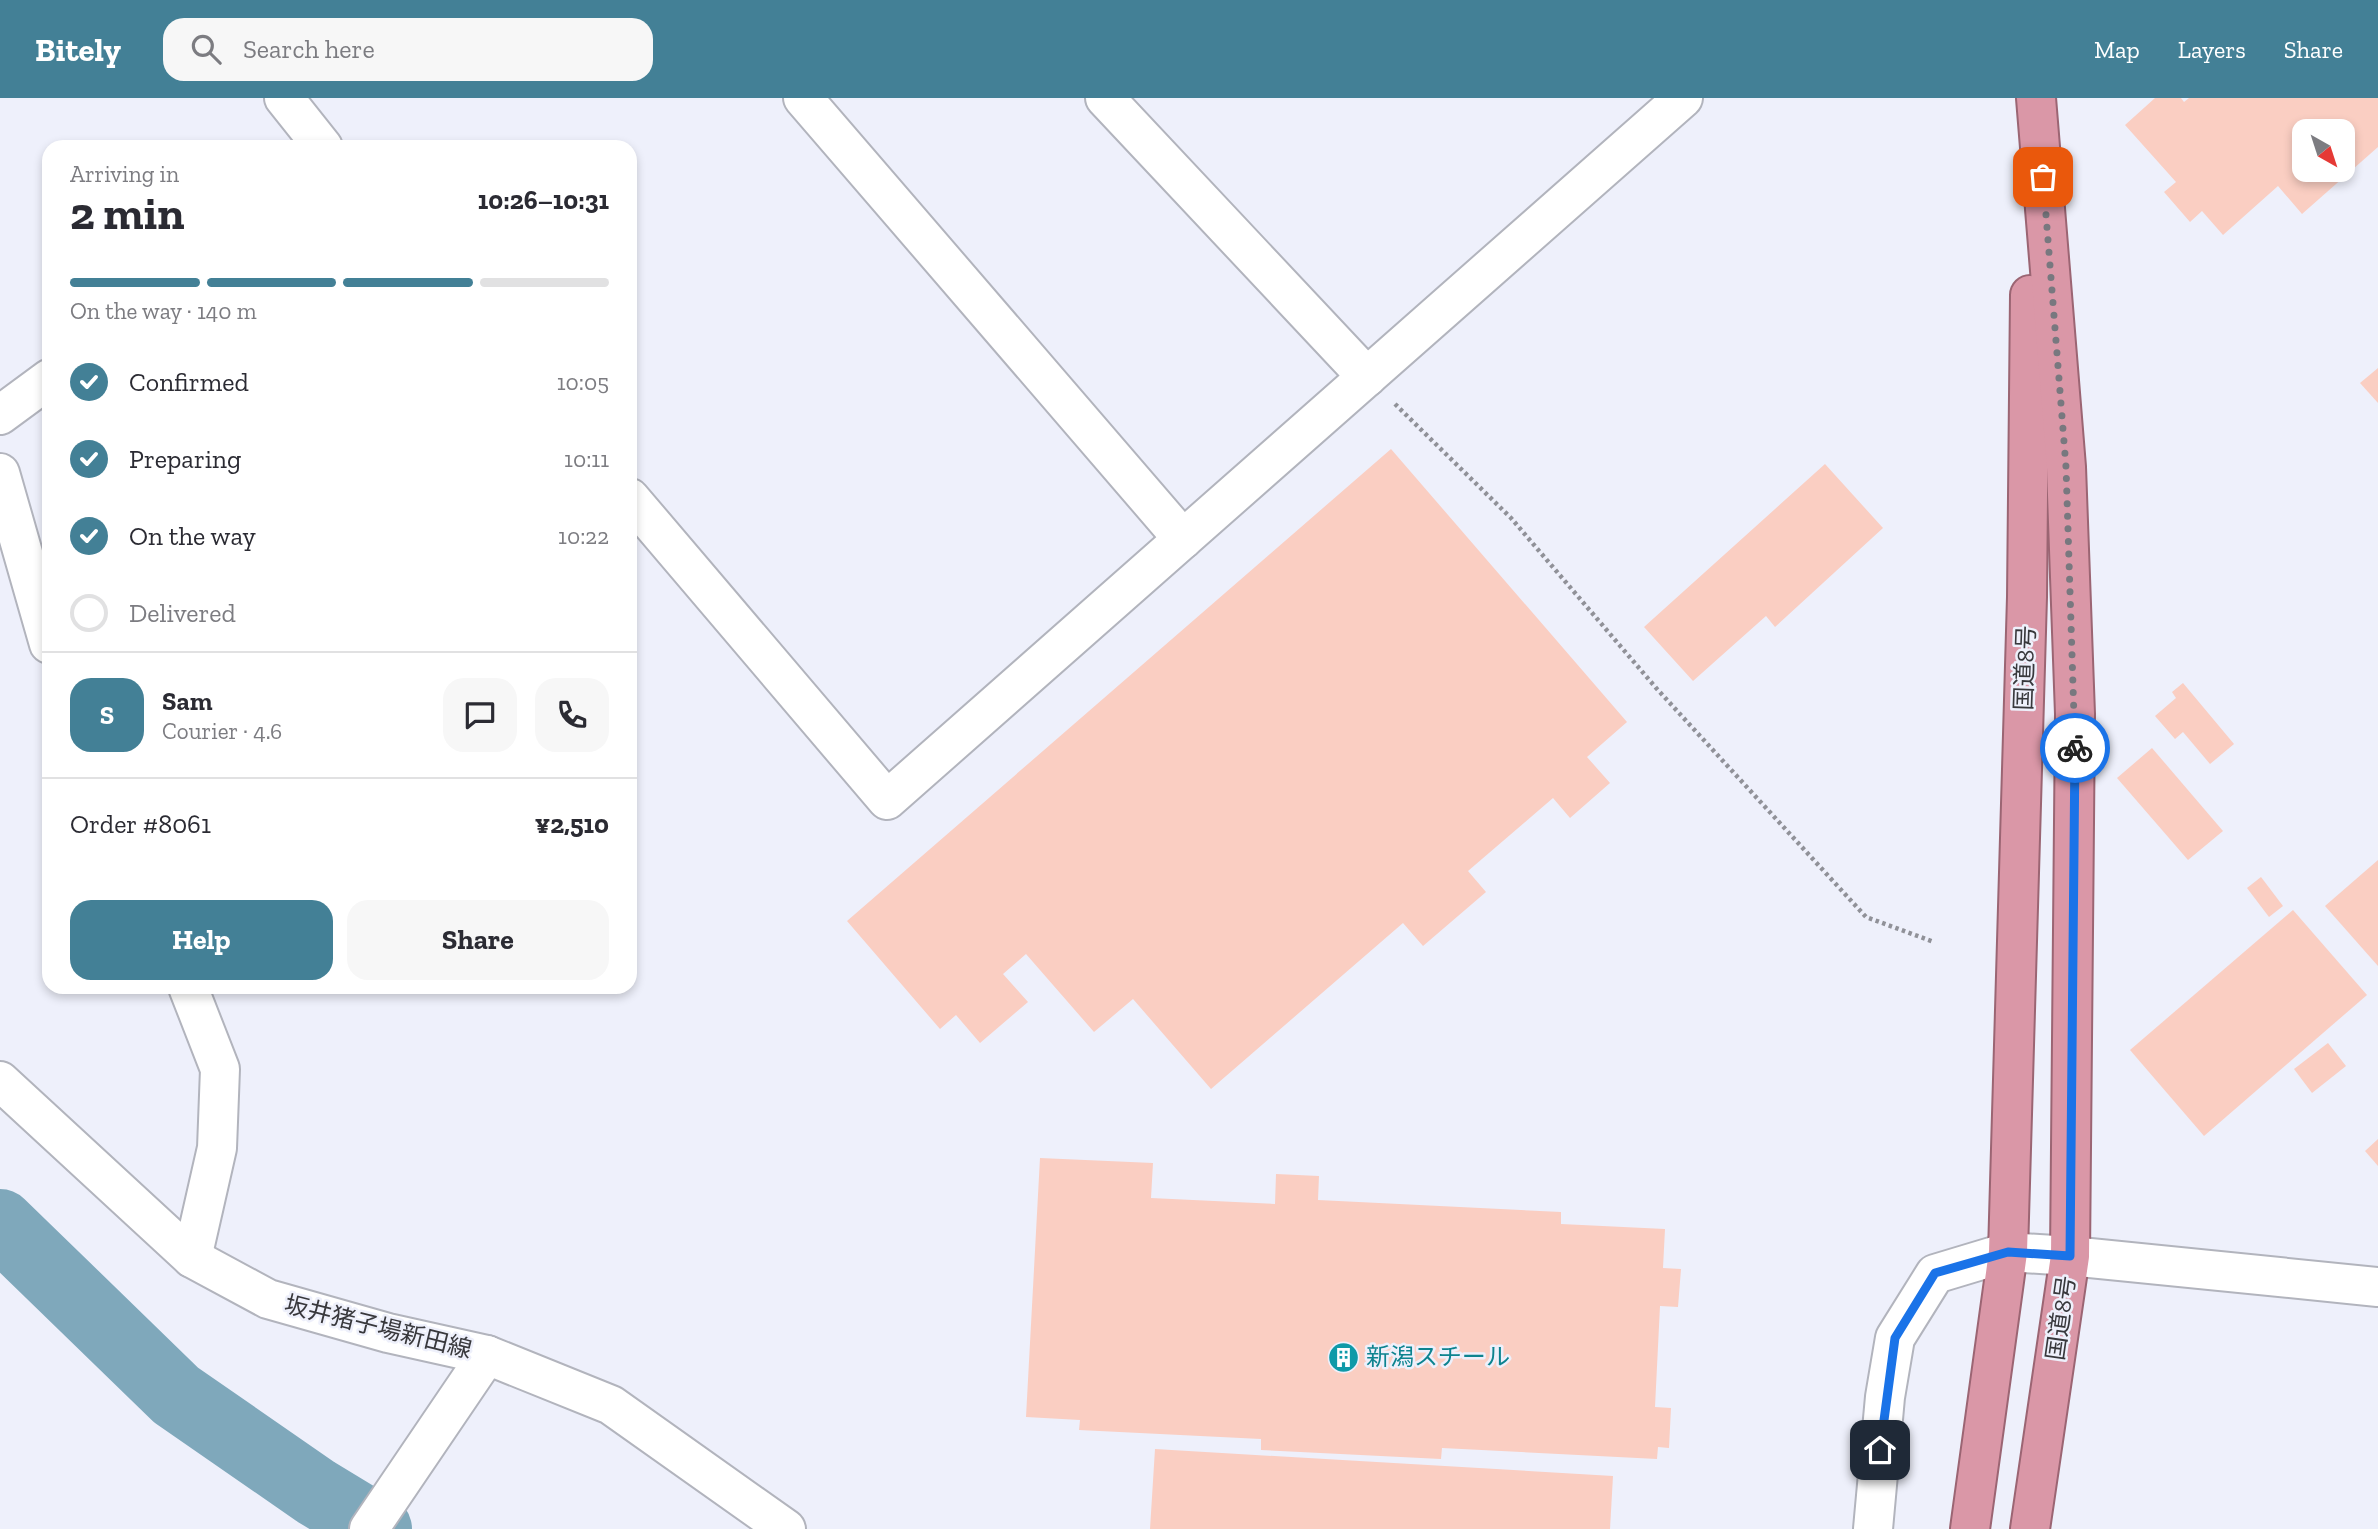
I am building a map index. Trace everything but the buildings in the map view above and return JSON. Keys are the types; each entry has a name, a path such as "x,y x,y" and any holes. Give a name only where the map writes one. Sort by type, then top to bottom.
{"highway":[{"name":"国道8号","path":"1970,1529 2008,1252 2027,597 2034,98"},
{"name":"国道8号","path":"2031,1529 2070,1256 2075,714 2066,467 2034,98"}],"street":[{"path":"284,98 317,140"},
{"path":"803,98 1183,539"},
{"path":"1105,98 1367,377"},
{"path":"637,506 887,800 1683,98"},
{"path":"0,415 42,384"},
{"path":"0,473 42,620"},
{"path":"191,994 220,1069 217,1148 192,1258"},
{"name":"坂井猪子場新田線","path":"0,1082 192,1258 268,1299 388,1333 487,1355 611,1405 786,1529"},
{"path":"1873,1529 1885,1397 1895,1338 1935,1273 2008,1252 2127,1259 2378,1287"},
{"path":"369,1529 487,1355"}],"path":[{"path":"1367,377 1511,518 1657,689 1866,917 1934,942"}],"waterway":[{"path":"0,1224 176,1395 316,1492 377,1529"}],"way so far":[{"path":"2043,177 2066,467 2075,748"}],"place":[{"name":"新潟スチール","path":"1343,1357"}],"route":[{"path":"1880,1450 1895,1338 1935,1273 2008,1252 2070,1256 2075,748"}]}
